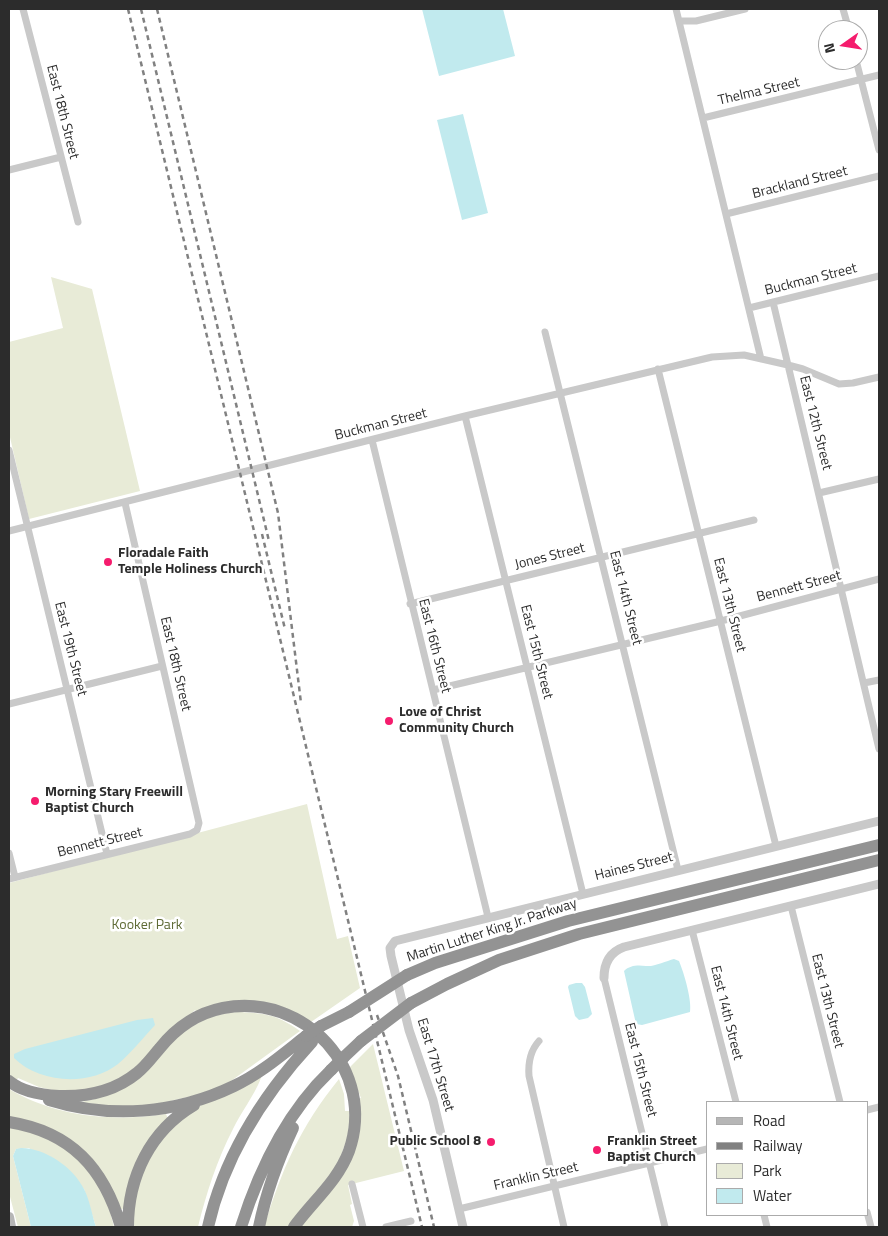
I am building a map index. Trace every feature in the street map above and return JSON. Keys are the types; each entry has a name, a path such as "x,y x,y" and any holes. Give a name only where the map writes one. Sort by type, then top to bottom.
{"highway":[{"name":"Martin Luther King Jr. Parkway","path":"309,1039 323,1028 407,975 435,963 568,921 879,845"},
{"path":"241,1227 258,1178 272,1150 305,1099 361,1041 411,1003 498,960 579,934 879,860"},
{"path":"31,1092 50,1096 89,1095 123,1083 138,1073 174,1033 185,1024 202,1014 222,1008 262,1007 294,1017 317,1033 344,1065 356,1112 350,1149 341,1169 294,1227"},
{"path":"9,1081 49,1101 72,1107 111,1112 150,1111 169,1108 234,1086 309,1039"},
{"path":"208,1227 221,1183 251,1122 309,1039"},
{"path":"259,1227 268,1191 285,1147 300,1115 330,1071"},
{"path":"128,1227 128,1215 135,1178 151,1144 172,1120 209,1096"},
{"path":"9,1122 43,1130 67,1144 87,1161 109,1192 121,1227"}],"main road":[{"path":"9,1217 12,1227"}],"street":[{"name":"East 18th Street","path":"23,9 78,222"},
{"path":"676,9 762,359"},
{"path":"679,21 696,21 745,9"},
{"path":"859,70 879,150"},
{"name":"Thelma Street","path":"703,118 879,75"},
{"path":"9,170 61,157"},
{"name":"Brackland Street","path":"726,214 879,176"},
{"name":"Buckman Street","path":"749,308 879,276"},
{"path":"773,302 788,365 839,384 879,377"},
{"name":"East 14th Street","path":"546,332 678,870"},
{"name":"Buckman Street","path":"9,531 465,416 719,355 744,355 762,359"},
{"name":"East 12th Street","path":"762,359 788,365 879,748"},
{"name":"East 13th Street","path":"658,369 776,846"},
{"name":"East 15th Street","path":"465,416 583,894"},
{"name":"East 16th Street","path":"372,440 410,604 433,690 488,917"},
{"name":"East 19th Street","path":"9,450 107,854"},
{"path":"819,493 879,479"},
{"name":"East 18th Street","path":"124,503 199,823 197,830"},
{"name":"Jones Street","path":"410,604 754,520"},
{"name":"Bennett Street","path":"433,690 721,621 879,579"},
{"path":"9,704 162,666"},
{"path":"864,683 879,680"},
{"name":"Haines Street","path":"395,941 879,821"},
{"name":"Bennett Street","path":"12,878 190,834 197,830"},
{"path":"9,853 12,878"},
{"path":"604,978 605,965 618,949 879,884"},
{"name":"East 13th Street","path":"791,906 840,1101"},
{"name":"East 14th Street","path":"692,930 736,1101"},
{"name":"East 17th Street","path":"395,941 390,948 391,956 409,1030 433,1100 464,1227"},
{"name":"East 15th Street","path":"604,978 665,1227"},
{"path":"540,1041 532,1052 528,1068 529,1076 564,1227"},
{"name":"Franklin Street","path":"459,1209 706,1149"},
{"path":"352,1184 363,1227"},
{"path":"386,1227 411,1221"}],"green space":[{"path":"51,277 92,289 140,491 29,519 9,433 9,342 63,328"},
{"name":"Kooker Park","path":"307,804 337,939 348,936 360,988 311,1022 291,1011 197,1013 195,1010 141,1063 116,1082 70,1094 39,1087 18,1078 16,1081 9,1076 9,883"},
{"path":"233,1012 268,1015 300,1031 231,1081 209,1092 132,1110 81,1102 99,1098 180,1033 209,1017"},
{"path":"373,1044 404,1171 348,1185 354,1221 352,1227 298,1227 334,1187 357,1099 361,1098 349,1068"},
{"path":"258,1075 261,1078 258,1085 236,1123 217,1165 198,1227 131,1227 136,1184 160,1139 194,1109"},
{"path":"339,1079 344,1094 345,1111 350,1111 348,1136 337,1166 288,1227 264,1227 285,1167 294,1149 313,1114"},
{"path":"9,1089 46,1106 85,1115 125,1117 166,1114 168,1119 124,1208 120,1210 93,1162 9,1117"},
{"path":"9,1125 53,1140 80,1160 106,1196 114,1227 96,1227 84,1189 29,1148 16,1149 13,1156 31,1227 18,1227 9,1193"}],"water":[{"path":"422,9 503,9 515,56 439,76"},
{"path":"463,114 488,213 462,220 437,120"},
{"path":"674,959 679,961 685,979 690,1001 690,1012 642,1025 636,1024 624,971 631,967 653,966"},
{"path":"576,983 582,983 585,987 592,1014 588,1018 579,1020 575,1016 568,987"},
{"path":"153,1018 155,1025 128,1055 118,1064 93,1076 79,1079 50,1077 37,1073 14,1058 14,1054 25,1049 137,1020"},
{"path":"21,1148 49,1155 73,1173 84,1189 96,1227 31,1227 13,1156 16,1149"}],"railway":[{"path":"128,9 422,1227"},
{"path":"141,9 269,541"},
{"path":"157,9 278,513 301,703"},
{"path":"262,534 285,629"},
{"path":"377,1015 398,1076 434,1227"}],"place":[{"name":"Floradale Faith Temple Holiness Church","path":"108,562"},
{"name":"Love of Christ Community Church","path":"389,721"},
{"name":"Morning Stary Freewill Baptist Church","path":"35,801"},
{"name":"Public School 8","path":"491,1142"},
{"name":"Franklin Street Baptist Church","path":"597,1150"}]}
